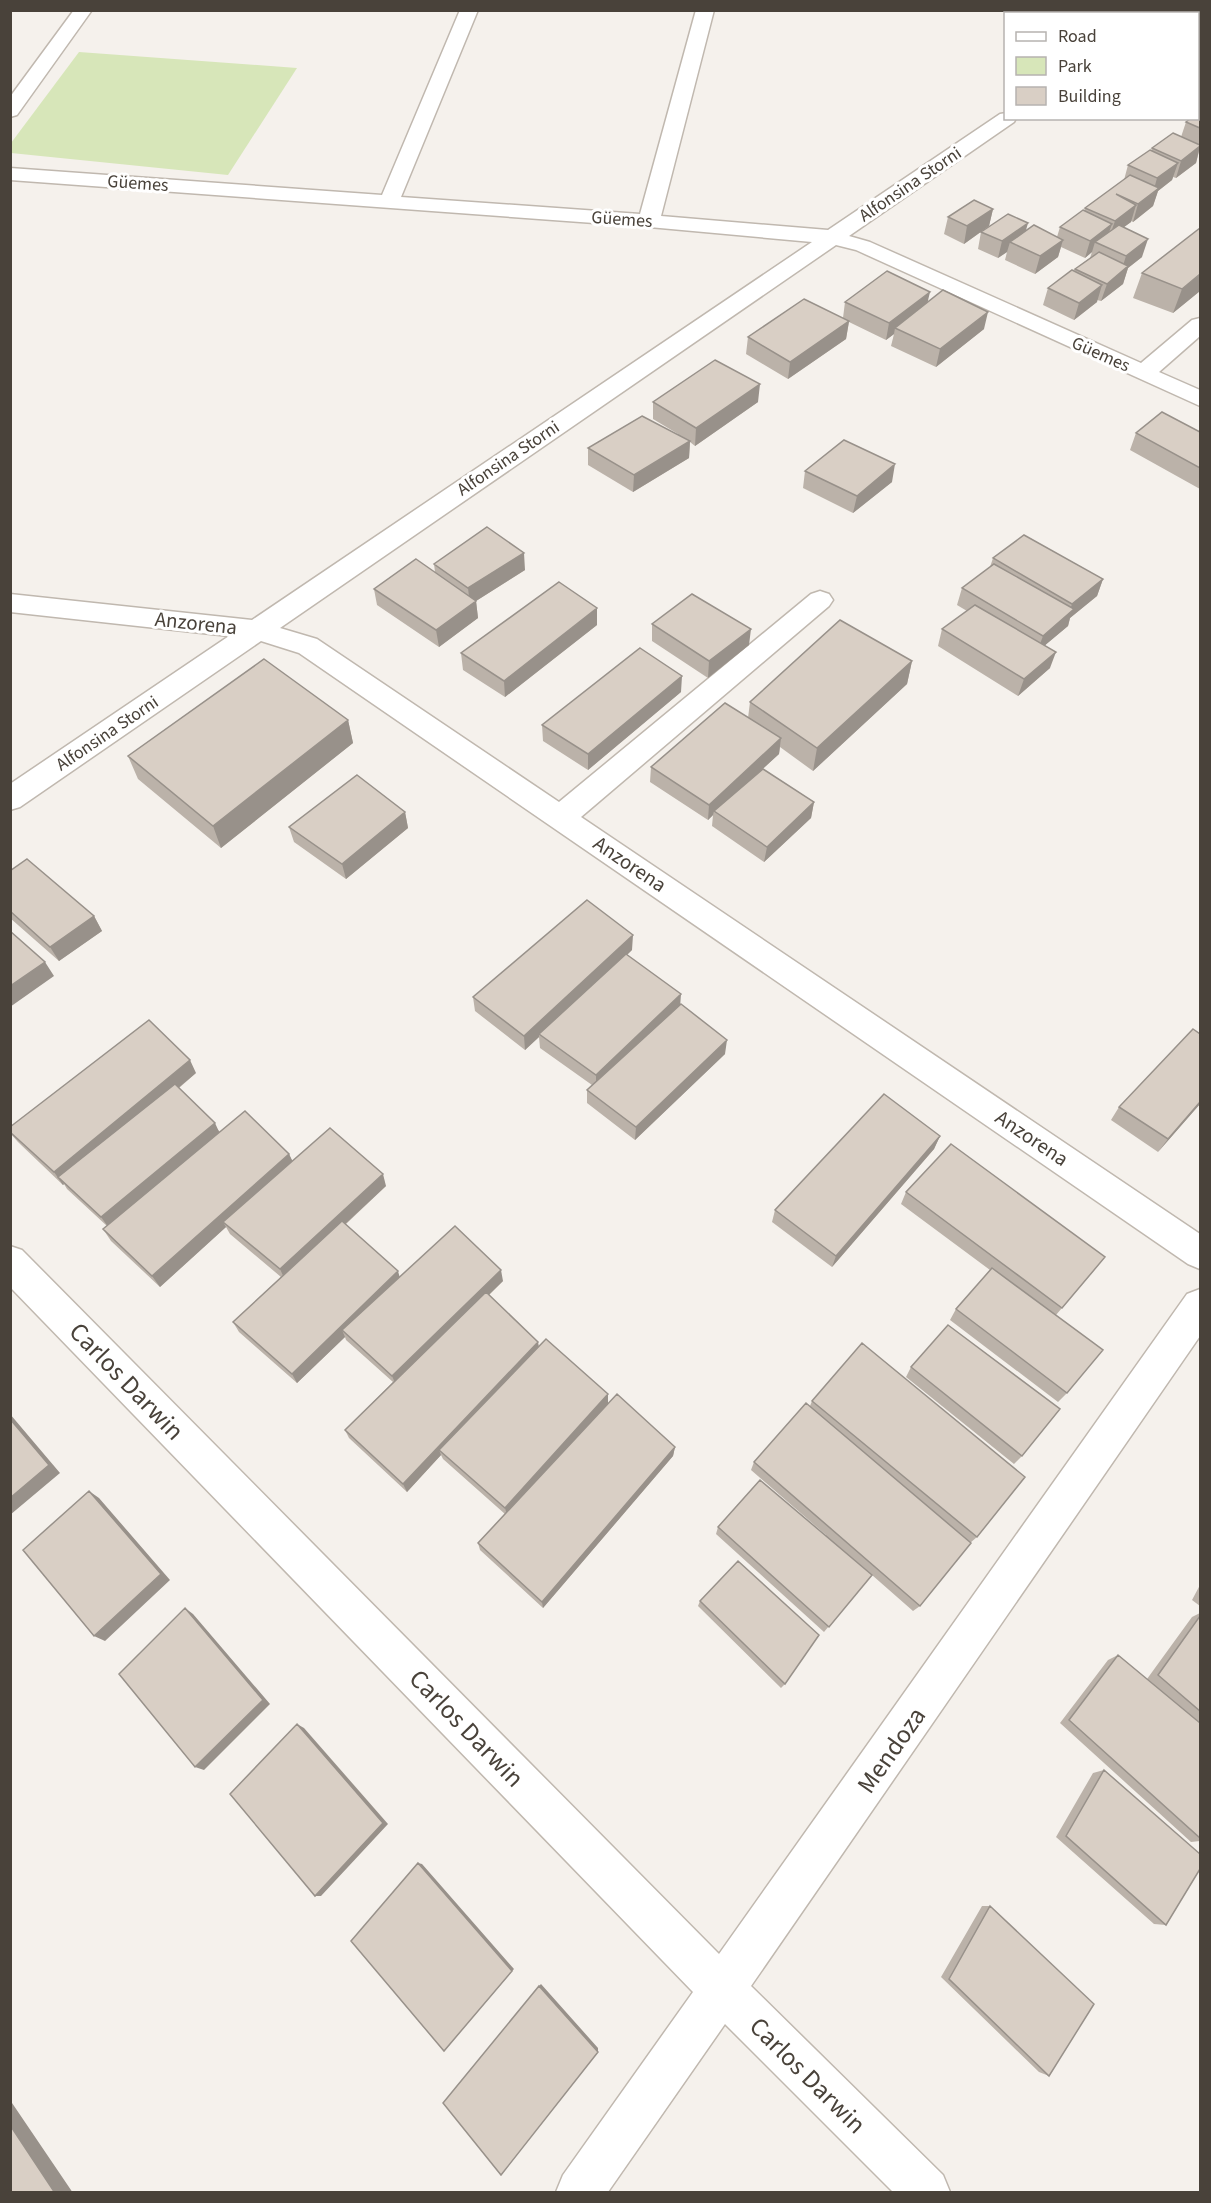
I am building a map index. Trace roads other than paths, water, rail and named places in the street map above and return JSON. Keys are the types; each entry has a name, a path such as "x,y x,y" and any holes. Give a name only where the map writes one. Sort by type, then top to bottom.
{"street":[{"path":"10,111 82,10"},
{"path":"389,202 469,10"},
{"path":"650,221 705,10"},
{"name":"Alfonsina Storni","path":"10,799 1004,120"},
{"name":"Güemes","path":"10,174 650,221 831,237 863,246 1200,399"},
{"path":"1143,373 1200,325"},
{"path":"561,817 820,600"},
{"name":"Anzorena","path":"10,603 258,630 308,646 1200,1253"},
{"name":"Carlos Darwin","path":"10,1262 723,1990 926,2193"},
{"name":"Mendoza","path":"580,2193 1200,1306"}]}
